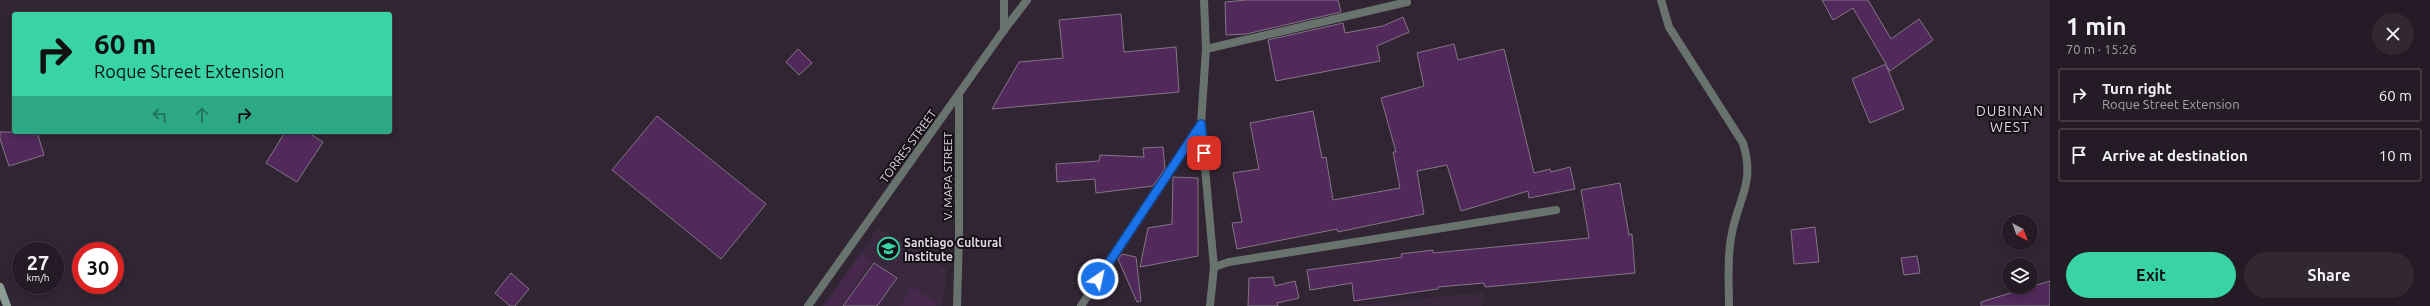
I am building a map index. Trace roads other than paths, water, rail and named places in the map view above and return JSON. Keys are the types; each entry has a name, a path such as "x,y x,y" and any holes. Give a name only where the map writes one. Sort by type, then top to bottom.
{"main road":[{"path":"0,287 6,306"}],"street":[{"path":"1004,0 1004,30"},
{"name":"TORRES STREET","path":"808,306 1004,30 1027,0"},
{"path":"1204,0 1206,49 1201,124 1214,268 1210,306"},
{"path":"1661,0 1669,26 1743,143 1748,161 1748,181 1731,238 1730,306"},
{"path":"1206,49 1407,2"},
{"name":"V. MAPA STREET","path":"957,306 959,233 959,95"},
{"path":"1081,306 1201,124"},
{"path":"1214,268 1229,262 1556,210"}],"place":[{"name":"Santiago Cultural Institute","path":"888,249"}],"district":[{"name":"DUBINAN WEST","path":"2010,120"}]}
